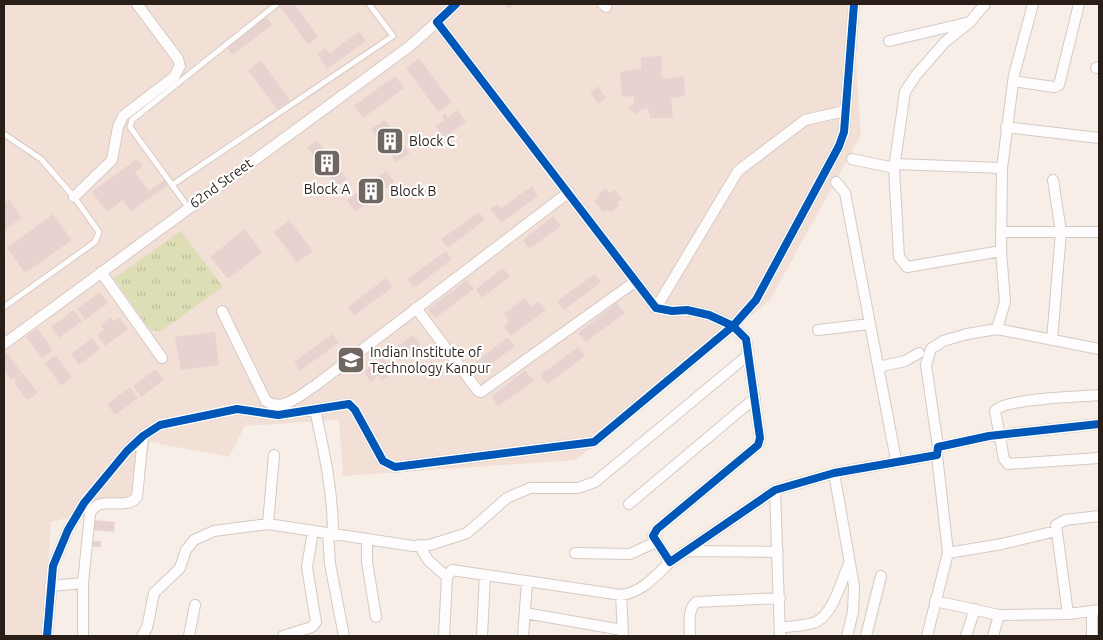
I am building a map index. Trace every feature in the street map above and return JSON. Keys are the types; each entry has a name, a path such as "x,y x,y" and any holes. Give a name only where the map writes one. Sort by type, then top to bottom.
{"street":[{"path":"74,198 112,160 118,127 123,116 174,77 180,66 178,59 137,4"},
{"name":"62nd Street","path":"4,344 188,207 410,46 456,4"},
{"path":"47,636 53,566 68,530 84,503 127,451 143,436 160,425 237,409 278,415 349,404 355,410 383,461 395,466 589,444 733,326 756,300 832,161 844,132 854,4"},
{"path":"986,4 970,22 945,42 916,75 906,92 894,166 899,257 902,264 907,267 1001,251"},
{"path":"997,329 1005,302 1001,232 1002,168 1006,127 1013,81 1033,4"},
{"path":"1013,81 1054,87 1060,85 1079,4"},
{"path":"438,22 656,308 672,311 687,310 709,315 733,326 746,338 760,438 758,445 657,529 653,536 670,562"},
{"path":"889,41 970,22"},
{"path":"656,308 738,171 805,120 845,111"},
{"path":"1006,127 1099,138"},
{"path":"852,159 894,166 1002,168"},
{"path":"1052,340 1060,232 1053,180"},
{"path":"836,182 845,193 896,460"},
{"path":"222,311 266,401 273,405 286,405 316,385 569,192"},
{"path":"1001,232 1099,232"},
{"path":"101,272 162,358"},
{"path":"416,308 478,391 481,392 636,281"},
{"path":"818,330 869,324"},
{"path":"927,636 948,553 938,451 926,365 931,349 951,338 997,329 1099,349"},
{"path":"878,367 905,360 918,354"},
{"path":"142,636 147,628 154,593 180,568 186,550 194,540 214,531 268,524 420,546 450,540 467,533 507,498 530,488 578,488 595,482 748,355"},
{"path":"1099,396 1044,399 1002,405 995,411 998,435 1004,459 1008,464 1099,458"},
{"path":"629,504 755,398"},
{"path":"315,410 328,467 333,505 330,533 330,564 344,636"},
{"path":"444,636 448,577 454,570 621,595 632,594 643,588 670,562 775,490 834,473 938,451 998,435 1099,424"},
{"path":"83,636 84,583 92,511 101,504 130,503 138,497 143,436"},
{"path":"268,524 274,455"},
{"path":"834,473 854,586 853,612 847,636"},
{"path":"775,490 780,632 815,622 824,615 832,604 849,564"},
{"path":"1068,614 1056,531 1060,521 1099,516"},
{"path":"283,636 312,627 316,622 307,567 313,531"},
{"path":"948,553 1002,544 1056,531"},
{"path":"367,539 367,562 376,618"},
{"path":"575,553 630,554 656,542"},
{"path":"420,546 428,560 448,577"},
{"path":"685,552 778,552"},
{"path":"482,636 484,575"},
{"path":"866,636 881,576"},
{"path":"523,636 527,582"},
{"path":"50,586 84,583"},
{"path":"525,613 623,633 621,595"},
{"path":"690,636 689,617 696,602 780,598"},
{"path":"935,601 999,615 1068,614 1095,611 1092,636"},
{"path":"189,636 196,605"},
{"path":"966,636 975,609"},
{"path":"993,636 999,615"}],"lane":[{"path":"188,207 130,127 132,120 277,4"},
{"path":"172,185 393,36 369,4"},
{"path":"4,134 41,159 97,228 99,235 95,242 4,307"}],"shaded area":[{"name":"Indian Institute of Technology Kanpur","path":"4,4 852,4 861,135 770,300 576,460 343,476 339,420 245,426 229,457 150,442 138,500 51,522 43,636 4,636"}],"green space":[{"path":"181,231 223,287 161,331 150,330 114,278"}],"building":[{"path":"282,4 295,4 318,37 308,45 280,6"},
{"path":"504,4 516,4 508,9"},
{"path":"265,15 272,25 233,55 226,47"},
{"path":"359,31 366,41 327,69 317,54 325,48 330,53"},
{"path":"662,56 661,75 665,79 684,76 685,96 671,98 673,118 650,118 648,108 640,110 637,114 628,108 634,103 634,96 622,97 620,72 641,69 641,57"},
{"path":"419,58 452,102 438,112 406,68"},
{"path":"261,60 290,100 277,109 248,70"},
{"path":"395,76 404,88 363,118 354,106"},
{"path":"598,86 606,98 598,104 590,93"},
{"path":"457,110 466,122 444,139 435,126 444,120 442,116 445,113 448,117"},
{"name":"Block C","path":"385,120 410,153 396,162 371,129"},
{"name":"Block A","path":"317,140 347,179 337,187 307,147"},
{"path":"137,159 143,166 135,172 149,191 164,180 168,185 131,211 123,200 107,212 92,192"},
{"name":"Block B","path":"386,171 395,182 355,212 347,200"},
{"path":"532,186 538,196 501,223 490,209 498,204 501,208"},
{"path":"606,189 609,193 615,190 622,199 617,203 619,206 610,212 608,210 603,212 594,201 599,197 598,194"},
{"path":"9,199 21,218 4,231 4,203"},
{"path":"479,212 485,220 448,248 441,239"},
{"path":"53,214 72,240 25,273 7,248"},
{"path":"553,216 561,226 529,249 523,240"},
{"path":"289,220 313,251 297,263 274,232"},
{"path":"245,229 262,253 228,279 210,257"},
{"path":"446,251 452,259 414,288 407,279"},
{"path":"503,268 510,277 482,298 476,289"},
{"path":"595,274 601,282 564,310 557,301"},
{"path":"386,278 393,287 354,316 348,307"},
{"path":"467,280 474,289 435,318 428,309"},
{"path":"100,292 108,303 85,320 77,309"},
{"path":"525,298 531,306 539,302 546,310 511,336 504,326 509,321 504,314"},
{"path":"617,303 625,313 586,342 578,333"},
{"path":"74,310 82,321 59,338 51,327"},
{"path":"110,317 113,321 120,318 128,329 105,346 97,335 104,329 101,325"},
{"path":"37,328 53,350 42,358 26,337"},
{"path":"215,332 219,365 181,370 175,337"},
{"path":"332,334 339,342 300,371 294,362"},
{"path":"413,335 421,345 402,359 395,348"},
{"path":"508,337 515,346 476,375 470,366"},
{"path":"92,338 100,349 79,365 71,354"},
{"path":"578,347 585,356 547,384 540,375"},
{"path":"7,353 22,373 14,379 10,379 4,370 4,356"},
{"path":"56,355 72,378 61,386 45,363"},
{"path":"382,357 390,367 385,371 389,376 382,381 378,375 371,382 364,372"},
{"path":"156,369 164,380 141,397 133,386"},
{"path":"525,370 534,381 498,406 492,397"},
{"path":"23,373 38,393 29,399 26,399 14,383 16,382 14,380"},
{"path":"130,387 138,398 115,415 107,404"},
{"path":"94,520 115,522 114,532 93,530"},
{"path":"92,541 101,541 101,547 92,547"}],"cycle path":[{"path":"456,4 437,22 656,308 672,311 687,310 709,315 733,326 746,339 760,438 758,445 657,529 653,536 670,562 775,490 834,473 937,455 938,447 989,436 1099,424"},
{"path":"47,636 53,566 68,530 84,503 127,451 143,436 160,425 237,409 278,415 349,404 355,410 383,461 395,467 594,442 733,326 756,300 839,146 844,132 854,4"}],"place":[{"name":"Block C","path":"390,141"},
{"name":"Block A","path":"327,163"},
{"name":"Block B","path":"371,191"},
{"name":"Indian Institute of Technology Kanpur","path":"351,360"}]}
